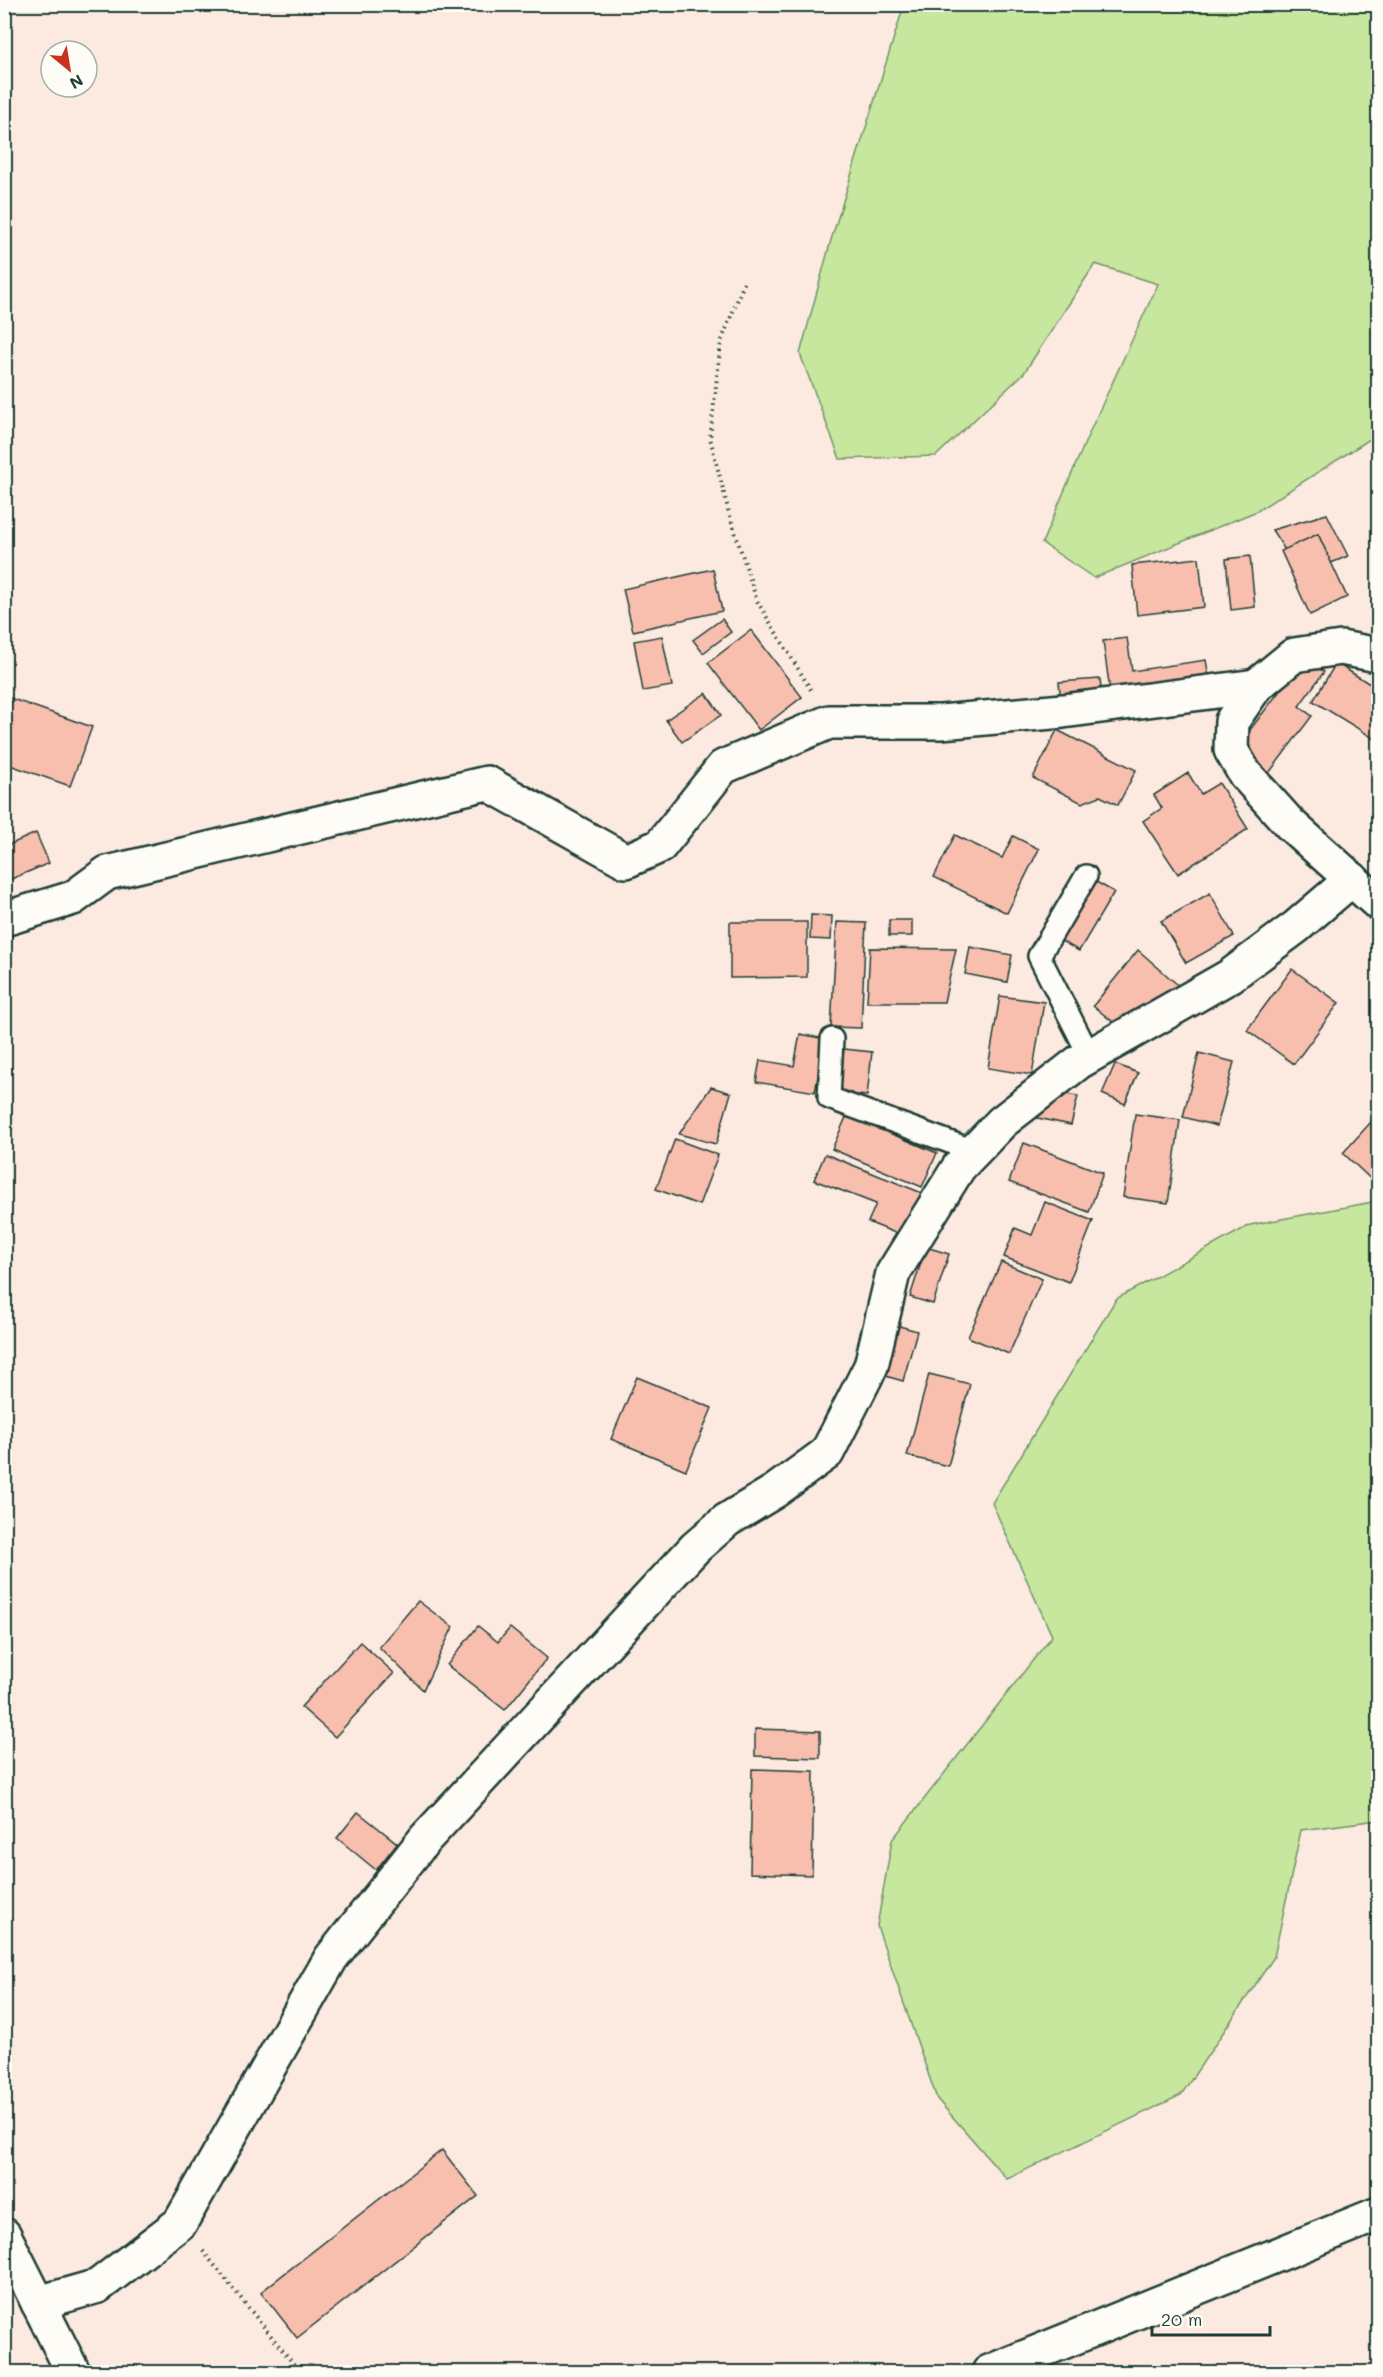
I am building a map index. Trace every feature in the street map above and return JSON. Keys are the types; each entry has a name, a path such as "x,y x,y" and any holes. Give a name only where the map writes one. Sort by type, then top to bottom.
{"street":[{"path":"1378,655 1341,648 1294,655 1256,686 1232,721 1231,750 1245,774 1290,824 1378,903"},
{"path":"4,919 73,898 107,873 487,783 626,861 660,846 723,767 829,722 952,721 1063,711 1256,686"},
{"path":"38,2303 98,2286 180,2223 331,1958 424,1839 695,1548 727,1520 776,1491 827,1453 872,1366 893,1273 959,1167 1002,1122 1090,1056 1230,976 1296,927 1352,879"},
{"path":"988,2373 1378,2214"},
{"path":"4,2235 73,2373"}],"lane":[{"path":"1086,876 1039,956 1090,1056"},
{"path":"832,1039 829,1098 974,1151"}],"path":[{"path":"744,283 721,342 710,438 729,513 757,601 829,722"},
{"path":"180,2223 300,2373"}],"green space":[{"path":"904,5 1378,5 1378,434 1257,511 1094,578 1042,543 1090,431 1158,284 1095,264 1024,373 936,456 840,459 800,354 831,240"},
{"path":"1378,1201 1378,1820 1301,1830 1274,1957 1181,2095 1007,2179 937,2099 877,1926 892,1840 1052,1636 992,1503 1116,1299 1250,1225"}],"building":[{"path":"1327,514 1348,556 1331,563 1318,534 1285,550 1272,530"},
{"path":"1318,534 1347,597 1310,615 1281,551"},
{"path":"1250,556 1255,607 1231,610 1226,559"},
{"path":"1199,558 1204,607 1137,615 1132,565"},
{"path":"713,569 722,611 633,631 623,589"},
{"path":"722,619 731,632 703,653 693,640"},
{"path":"751,630 802,697 759,730 708,663"},
{"path":"662,636 672,686 643,691 634,641"},
{"path":"1127,638 1132,671 1206,660 1210,684 1111,698 1103,641"},
{"path":"1305,658 1324,672 1299,706 1312,716 1269,773 1236,748"},
{"path":"1336,663 1378,689 1378,741 1313,701"},
{"path":"1100,679 1102,699 1061,703 1059,682"},
{"path":"706,693 721,715 682,742 666,720"},
{"path":"4,696 92,727 70,786 4,763"},
{"path":"1057,730 1136,770 1118,805 1100,796 1082,803 1033,778"},
{"path":"1188,773 1201,794 1219,783 1248,829 1178,874 1143,821 1162,808 1154,795"},
{"path":"36,833 49,863 4,882 4,847"},
{"path":"955,835 1002,858 1013,836 1039,849 1007,913 934,877"},
{"path":"1091,879 1114,892 1079,951 1056,938"},
{"path":"1210,893 1234,936 1186,963 1161,921"},
{"path":"811,915 832,916 831,940 810,939"},
{"path":"889,920 912,920 912,936 889,936"},
{"path":"730,922 807,922 807,977 730,978"},
{"path":"837,922 866,923 861,1028 831,1027"},
{"path":"970,947 1012,955 1007,982 965,974"},
{"path":"870,948 956,949 944,1002 867,1002"},
{"path":"1138,950 1178,985 1179,998 1122,1029 1093,1006"},
{"path":"1292,969 1339,1003 1294,1064 1247,1030"},
{"path":"1000,996 1044,1002 1032,1075 988,1068"},
{"path":"800,1034 825,1039 815,1092 756,1082 760,1060 794,1066"},
{"path":"844,1049 872,1052 867,1096 839,1093"},
{"path":"1199,1053 1234,1062 1217,1126 1183,1117"},
{"path":"1115,1064 1138,1073 1125,1104 1102,1094"},
{"path":"711,1087 731,1093 716,1144 679,1134"},
{"path":"1061,1093 1078,1096 1071,1125 1033,1117"},
{"path":"1135,1114 1180,1120 1168,1203 1123,1197"},
{"path":"847,1115 937,1153 922,1187 832,1149"},
{"path":"1371,1122 1378,1129 1378,1186 1343,1153"},
{"path":"675,1139 718,1155 699,1205 656,1189"},
{"path":"1024,1143 1103,1173 1089,1212 1009,1182"},
{"path":"825,1154 922,1193 905,1237 868,1222 876,1204 814,1180"},
{"path":"1045,1202 1093,1221 1069,1282 1004,1257 1015,1228 1032,1235"},
{"path":"926,1247 949,1254 933,1304 910,1297"},
{"path":"1001,1262 1042,1279 1009,1354 968,1337"},
{"path":"896,1325 917,1331 903,1381 882,1375"},
{"path":"929,1374 970,1384 948,1466 907,1456"},
{"path":"637,1377 712,1408 686,1470 611,1439"},
{"path":"418,1601 453,1627 423,1690 379,1647"},
{"path":"478,1626 498,1642 510,1628 547,1658 505,1710 447,1665"},
{"path":"360,1642 394,1673 335,1737 301,1707"},
{"path":"755,1729 820,1731 820,1758 755,1756"},
{"path":"752,1769 814,1771 812,1875 750,1873"},
{"path":"358,1812 397,1843 376,1870 337,1838"},
{"path":"442,2150 478,2196 297,2338 261,2292"}]}
